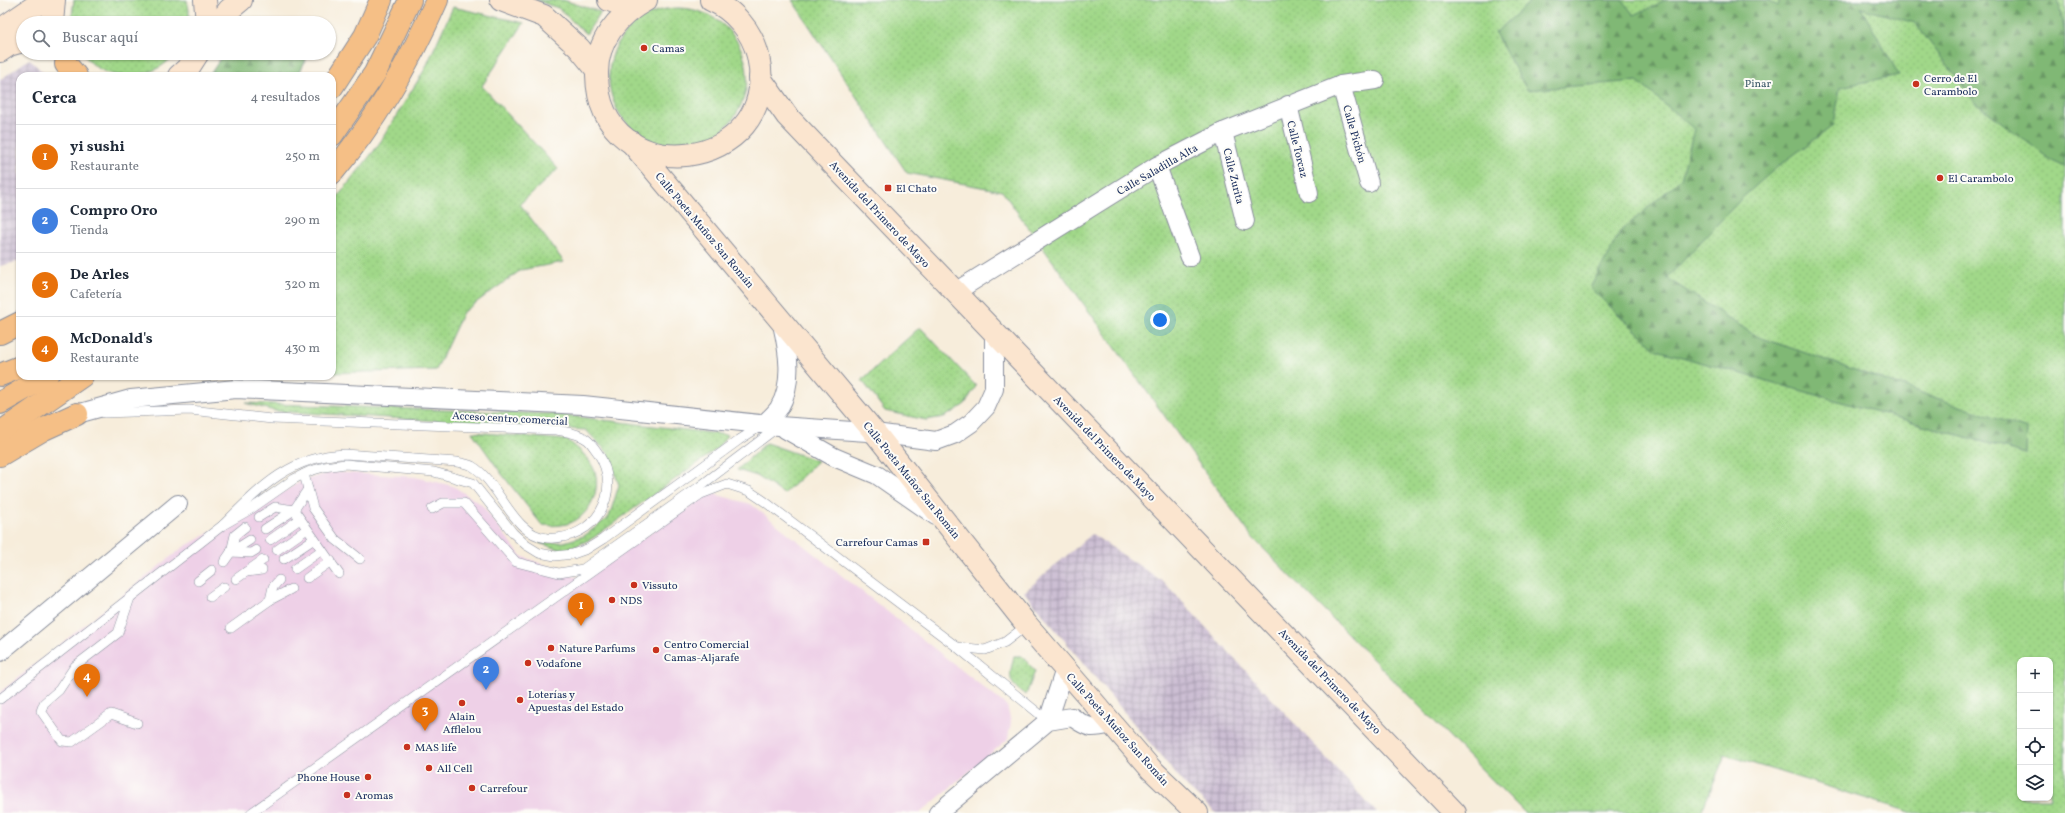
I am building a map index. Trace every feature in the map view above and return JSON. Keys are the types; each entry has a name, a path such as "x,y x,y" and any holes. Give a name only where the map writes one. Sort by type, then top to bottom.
{"highway":[{"path":"336,168 366,129 390,93 437,0"},
{"path":"336,81 365,36 394,6"},
{"path":"336,107 362,66 394,6"},
{"path":"336,129 375,73 394,6"},
{"path":"0,328 16,324"},
{"path":"0,333 16,325"},
{"path":"0,344 16,338"},
{"path":"0,375 16,369"},
{"path":"0,403 40,380"},
{"path":"0,433 76,380"},
{"path":"0,455 44,429 77,414"}],"main road":[{"path":"21,16 44,0"},
{"path":"53,16 54,0"},
{"path":"205,0 206,16"},
{"path":"224,16 241,0"},
{"path":"501,0 544,16 578,48 597,70"},
{"path":"609,0 639,4"},
{"path":"631,142 644,149 671,157 699,154 712,149 733,136 748,118 755,105 760,78 757,51 752,39 741,22 731,12 711,0"},
{"path":"736,0 741,22"},
{"name":"Calle Poeta Muñoz San Román","path":"639,4 620,18 611,29 604,42 597,70 598,91 604,110 612,122 631,142 748,281 782,324 876,434 1027,625 1111,724 1152,769 1196,813"},
{"path":"0,30 16,19"},
{"path":"0,50 9,44 16,42"},
{"path":"183,72 194,60"},
{"name":"Avenida del Primero de Mayo","path":"760,78 787,116 1455,813"}],"street":[{"name":"Calle Saladilla Alta","path":"955,292 1157,166 1223,132 1341,85 1375,80"},
{"name":"Calle Pichón","path":"1341,85 1369,183"},
{"name":"Calle Torcaz","path":"1288,105 1309,193"},
{"name":"Calle Zurita","path":"1223,132 1245,221"},
{"path":"1157,166 1190,257"},
{"path":"772,425 787,382 789,364 788,350 782,324"},
{"path":"77,414 131,399 236,389 582,405 936,441 955,434 971,422 986,407 994,389 994,333"},
{"path":"772,425 834,457 877,475 948,524"},
{"path":"0,652 178,504"},
{"path":"1048,721 1065,669"},
{"path":"938,813 1048,721 1072,717 1086,727 1094,728 1111,724"}],"lane":[{"name":"Acceso centro comercial","path":"77,414 190,410 272,419 557,430 576,434 586,439 604,463 608,478 605,503 594,520 579,532 563,537 546,538 527,529 515,517 480,472 471,465 458,462 346,454 330,455 291,467 252,496 223,525"},
{"path":"0,699 223,525 252,509 304,474 324,467 345,464 434,472 473,482 513,533 526,545 539,553 555,556 573,554 587,549 739,440 772,425"},
{"path":"432,509 443,503 464,503 516,562 559,573 583,569 699,487 772,425"},
{"path":"304,474 313,508 335,539 360,559"},
{"path":"251,813 701,494 726,484 749,491 764,501 957,647 1048,721"},
{"path":"265,530 294,510 308,489"},
{"path":"260,517 275,507 294,510 339,574"},
{"path":"270,540 300,519"},
{"path":"231,552 235,535 245,528"},
{"path":"277,550 307,529"},
{"path":"284,559 314,539"},
{"path":"224,562 231,552 250,540"},
{"path":"231,552 251,553 256,550"},
{"path":"295,569 322,550"},
{"path":"236,579 263,560"},
{"path":"307,578 331,561"},
{"path":"198,581 212,570"},
{"path":"245,573 262,570"},
{"path":"270,600 273,587 279,580"},
{"path":"210,597 224,587"},
{"path":"232,628 270,600 291,589"},
{"path":"130,598 118,633 75,666 59,690 44,703 42,711 62,741 72,742 111,714 136,723"},
{"path":"957,647 985,650 1005,642 1027,625"}],"shaded area":[{"path":"28,60 30,60 43,72 16,72 16,262 0,266 0,80"},
{"path":"332,472 415,477 453,486 481,504 521,556 581,579 710,493 751,504 1007,706 1011,722 1008,739 920,813 0,813 0,692 182,548 302,481"},
{"path":"1092,534 1165,583 1377,813 1216,813 1185,785 1024,592"}],"green space":[{"path":"74,0 187,0 189,10 189,16 72,16"},
{"path":"535,0 563,0 601,12 586,34 558,8"},
{"path":"792,0 2065,0 2065,813 1913,813 1725,755 1701,813 1525,813 1252,537 1002,191 907,173"},
{"name":"Pinar","path":"1532,0 1622,0 1634,15 1667,0 1767,0 1778,6 1780,0 2058,0 2065,32 2065,167 2052,161 1975,102 1915,23 1861,8 1899,75 1840,87 1834,125 1776,168 1742,198 1667,278 1756,336 2027,429 2026,454 1657,350 1590,288 1620,232 1681,179 1694,129 1637,81 1527,90 1495,33"},
{"path":"453,7 524,23 482,86 558,169 520,204 564,262 521,270 463,312 436,370 336,373 336,199 377,147 425,69"},
{"path":"678,8 698,11 710,16 727,28 739,45 744,57 747,77 744,97 739,109 727,126 710,138 698,143 678,146 658,143 646,138 629,126 617,109 612,97 609,77 612,57 617,45 629,28 646,16 658,11"},
{"path":"89,60 169,60 147,72 106,72 92,64"},
{"path":"219,60 306,60 300,72 212,72"},
{"path":"920,327 976,386 965,404 955,411 944,417 926,420 885,411 862,380"},
{"path":"245,403 555,414 727,435 717,449 593,538 565,551 539,543 564,542 584,536 609,517 619,485 608,453 586,430 275,411"},
{"path":"472,432 567,440 587,458 595,472 595,495 588,509 577,520 570,523 556,526 542,525 501,473"},
{"path":"766,443 818,461 784,494 757,476 737,470"},
{"path":"1014,656 1022,656 1035,671 1026,695 1015,687 1011,679 1011,669"}],"place":[{"name":"Camas","path":"644,48"},
{"name":"Cerro de El Carambolo","path":"1916,84"},
{"name":"El Carambolo","path":"1940,178"},
{"name":"El Chato","path":"888,188"},
{"name":"Carrefour Camas","path":"926,542"},
{"name":"Vissuto","path":"634,585"},
{"name":"NDS","path":"612,600"},
{"name":"yi sushi","path":"581,626"},
{"name":"Nature Parfums","path":"551,648"},
{"name":"Centro Comercial Camas-Aljarafe","path":"656,650"},
{"name":"Vodafone","path":"528,663"},
{"name":"Compro Oro","path":"486,690"},
{"name":"McDonald's","path":"87,697"},
{"name":"Loterías y Apuestas del Estado","path":"520,700"},
{"name":"Alain Afflelou","path":"462,703"},
{"name":"De Arles","path":"425,731"},
{"name":"MAS life","path":"407,747"},
{"name":"All Cell","path":"429,768"},
{"name":"Phone House","path":"368,777"},
{"name":"Carrefour","path":"472,788"},
{"name":"Aromas","path":"347,795"}]}
